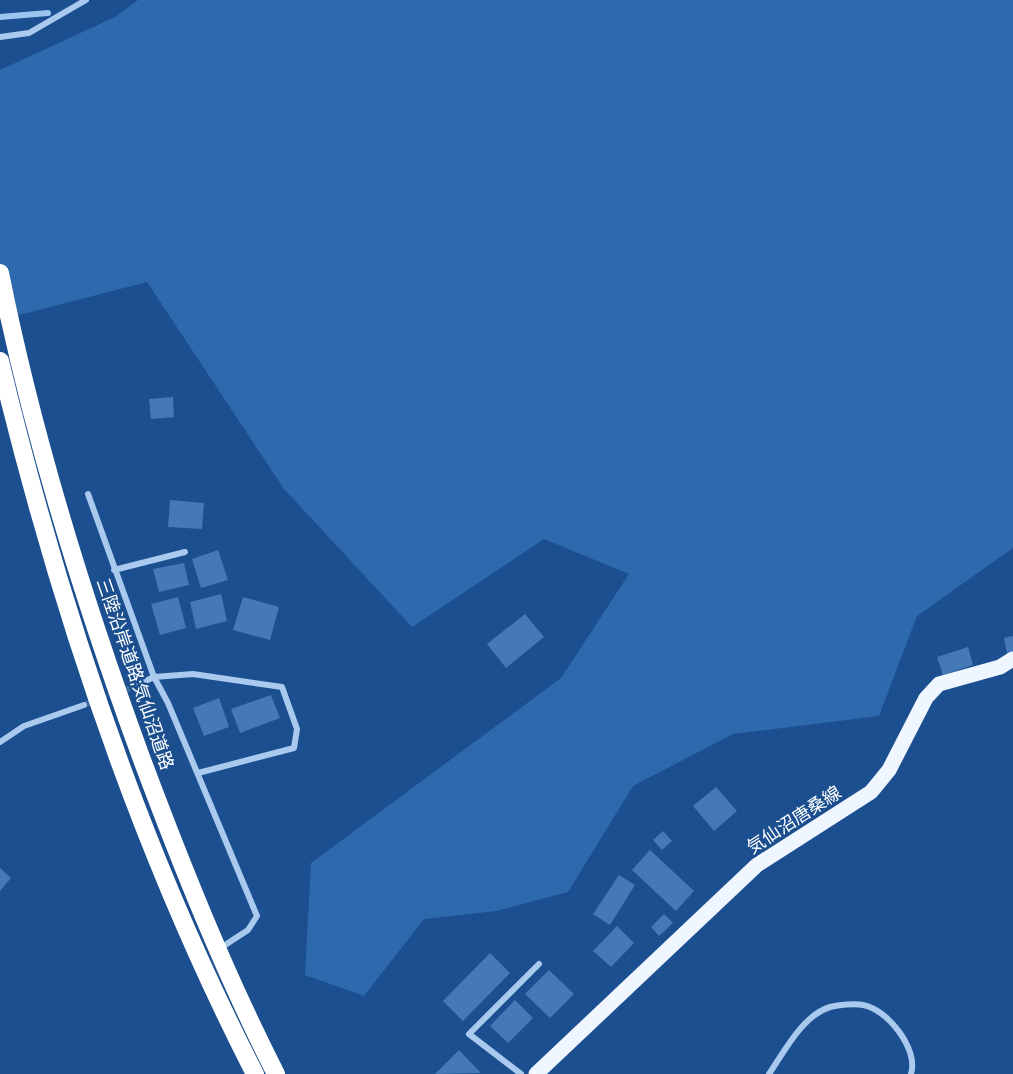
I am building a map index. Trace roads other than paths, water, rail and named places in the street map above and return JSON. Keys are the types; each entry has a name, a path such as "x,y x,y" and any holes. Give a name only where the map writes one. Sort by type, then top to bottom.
{"highway":[{"name":"三陸沿岸道路;気仙沼道路","path":"0,273 28,397 75,567 120,701 172,840 256,1034 276,1074"},
{"path":"0,361 55,572 99,708 151,846 255,1074"}],"main road":[{"name":"気仙沼唐桑線","path":"536,1074 757,865 781,847 871,792 889,770 926,698 939,684 1000,667 1013,659"}],"street":[{"path":"0,37 29,33 87,0"},
{"path":"88,494 154,677 198,773 257,916 248,930 219,950"},
{"path":"114,570 185,552"},
{"path":"133,687 154,677 193,674 282,687 297,729 294,748 198,773"},
{"path":"0,742 24,726 84,705"},
{"path":"521,1074 469,1034 539,963"},
{"path":"769,1074 809,1019 830,1007 863,1005 893,1023 907,1043 913,1067 910,1074"}],"waterway":[{"path":"0,17 48,13"}],"tunnel":[{"path":"84,705 133,687"}]}
